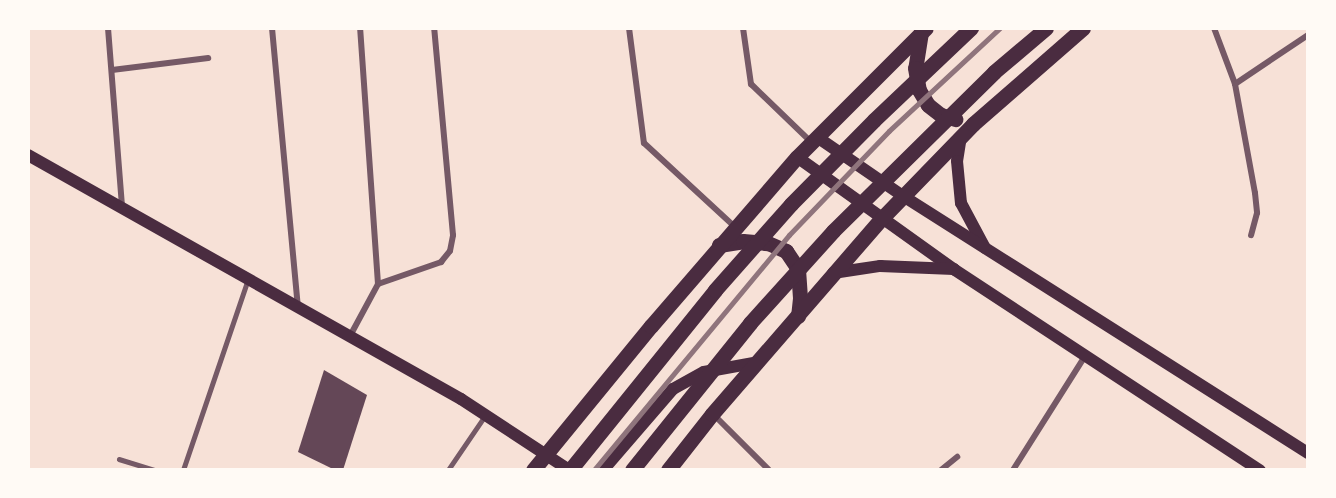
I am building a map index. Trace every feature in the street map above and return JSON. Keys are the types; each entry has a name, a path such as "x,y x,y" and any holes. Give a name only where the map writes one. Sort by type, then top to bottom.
{"main road":[{"path":"28,155 350,336 486,416 570,470 715,290 791,204 874,120 971,28"},
{"path":"632,470 750,323 833,231 978,87 1046,28"},
{"path":"668,470 712,414 882,218 973,124 1083,28"},
{"path":"533,470 719,245 797,157 923,30"},
{"path":"923,30 915,68 919,90 928,105 941,116 973,124"},
{"path":"961,136 957,161 961,203 985,249"},
{"path":"814,140 1308,453"},
{"path":"797,157 955,270 1260,470"},
{"path":"719,245 743,241 768,243 786,251 798,269 800,298 798,316"},
{"path":"833,273 880,266 955,270"},
{"path":"603,470 673,389 704,372 759,362"}],"street":[{"path":"108,28 122,206"},
{"path":"272,28 298,307"},
{"path":"350,336 378,284 360,28"},
{"path":"378,284 441,262 450,250 453,235 434,28"},
{"path":"629,28 644,143 735,228"},
{"path":"743,28 748,73 752,84 814,140"},
{"path":"1214,28 1235,84 1257,202 1251,235"},
{"path":"1235,84 1308,35"},
{"path":"112,70 208,58"},
{"path":"1013,470 1085,355"},
{"path":"712,414 769,470"},
{"path":"941,470 957,457"}],"lane":[{"path":"183,470 248,278"},
{"path":"448,470 486,416"},
{"path":"119,459 156,470"}],"building":[{"path":"324,370 367,395 343,470 335,470 298,452"}],"railway":[{"path":"594,470 789,235 889,131 1000,28"}]}
